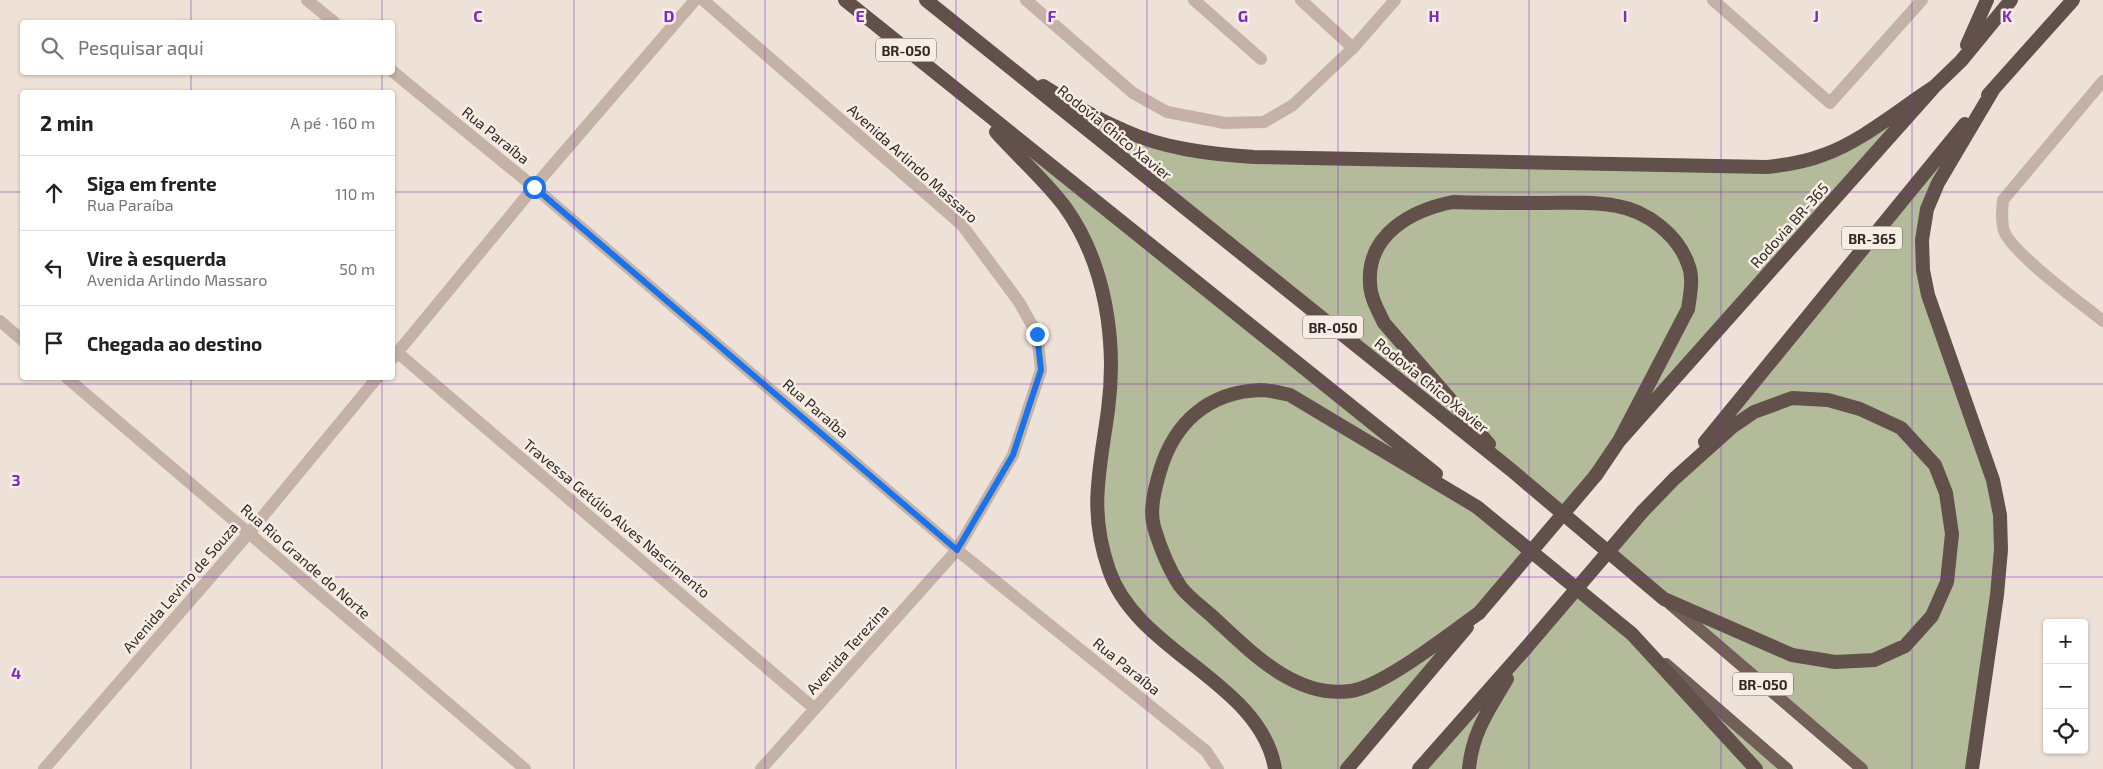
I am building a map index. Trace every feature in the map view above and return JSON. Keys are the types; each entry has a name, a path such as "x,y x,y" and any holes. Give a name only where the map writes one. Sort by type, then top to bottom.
{"highway":[{"name":"BR-050","path":"845,0 967,100"},
{"name":"Rodovia Chico Xavier","path":"926,0 1510,469 1664,599"},
{"path":"1961,61 1987,0"},
{"name":"Rodovia BR-365","path":"1347,769 1596,475 1620,441 1934,87 1961,61 2011,0"},
{"name":"BR-365","path":"1674,479 1993,90 2073,0"},
{"path":"999,60 1085,112 1125,131 1168,145 1210,154 1254,158 1767,167 1797,163 1824,155 1853,140 1934,87"},
{"path":"1972,769 2002,550 2000,516 1993,480 1928,295 1923,270 1922,240 1927,209 1938,183 1993,90"},
{"path":"967,100 1632,634 1756,769"},
{"path":"967,100 1065,207 1083,239 1098,279 1109,323 1112,367 1096,511 1100,543 1110,573 1127,604 1148,628 1232,698 1256,722 1268,744 1275,769"},
{"path":"1510,469 1384,322 1374,303 1370,276 1372,262 1381,241 1394,226 1413,214 1432,206 1453,202 1595,203 1620,206 1641,214 1662,227 1678,244 1689,264 1692,287 1688,309 1620,441"},
{"path":"1477,508 1290,395 1261,390 1232,395 1202,407 1178,431 1164,458 1154,490 1153,525 1165,560 1181,587 1254,655 1302,685 1335,692 1351,691 1375,684 1479,613"},
{"path":"1419,769 1643,511 1674,479 1732,427 1754,412 1792,398 1828,400 1860,409 1901,428 1935,465 1946,493 1952,534 1947,582 1932,616 1905,646 1874,660 1835,662 1792,655 1664,599"},
{"path":"1469,769 1470,748 1481,723 1526,648"}],"main road":[{"name":"Rodovia Chico Xavier","path":"1664,599 1862,769"},
{"path":"1632,634 1788,769"}],"street":[{"path":"307,0 332,20"},
{"path":"395,356 534,187 695,0"},
{"name":"Avenida Arlindo Massaro","path":"703,0 962,225 1019,302 1037,334 1041,370 1013,455 957,550"},
{"path":"1026,0 1133,93 1167,112 1225,123 1264,122 1293,105 1353,48 1394,0"},
{"path":"1194,0 1261,59"},
{"path":"1301,0 1353,48"},
{"path":"1713,0 1830,103 1922,0"},
{"name":"Rua Paraíba","path":"395,73 534,187 957,550 1206,751 1218,769"},
{"path":"2103,81 2003,200 2002,220 2009,240 2019,251 2103,321"},
{"path":"0,321 20,338"},
{"name":"Travessa Getúlio Alves Nascimento","path":"395,356 815,709"},
{"name":"Rua Rio Grande do Norte","path":"68,380 525,769"},
{"name":"Avenida Levino de Souza","path":"44,769 249,533 375,380"},
{"name":"Avenida Terezina","path":"761,769 957,550"}],"green space":[{"path":"999,60 1085,111 1210,154 1734,166 1824,155 1934,87 1566,511"},
{"path":"1993,90 1938,183 1923,270 2000,515 1972,769 1862,769 1611,549 1674,479"},
{"path":"967,100 1528,556 1347,769 1275,769 1256,722 1127,604 1100,543 1108,407 1098,279 1065,207"},
{"path":"1578,587 1787,769 1419,769"}],"route":[{"path":"534,187 957,550 1013,455 1041,370 1037,334"}]}
